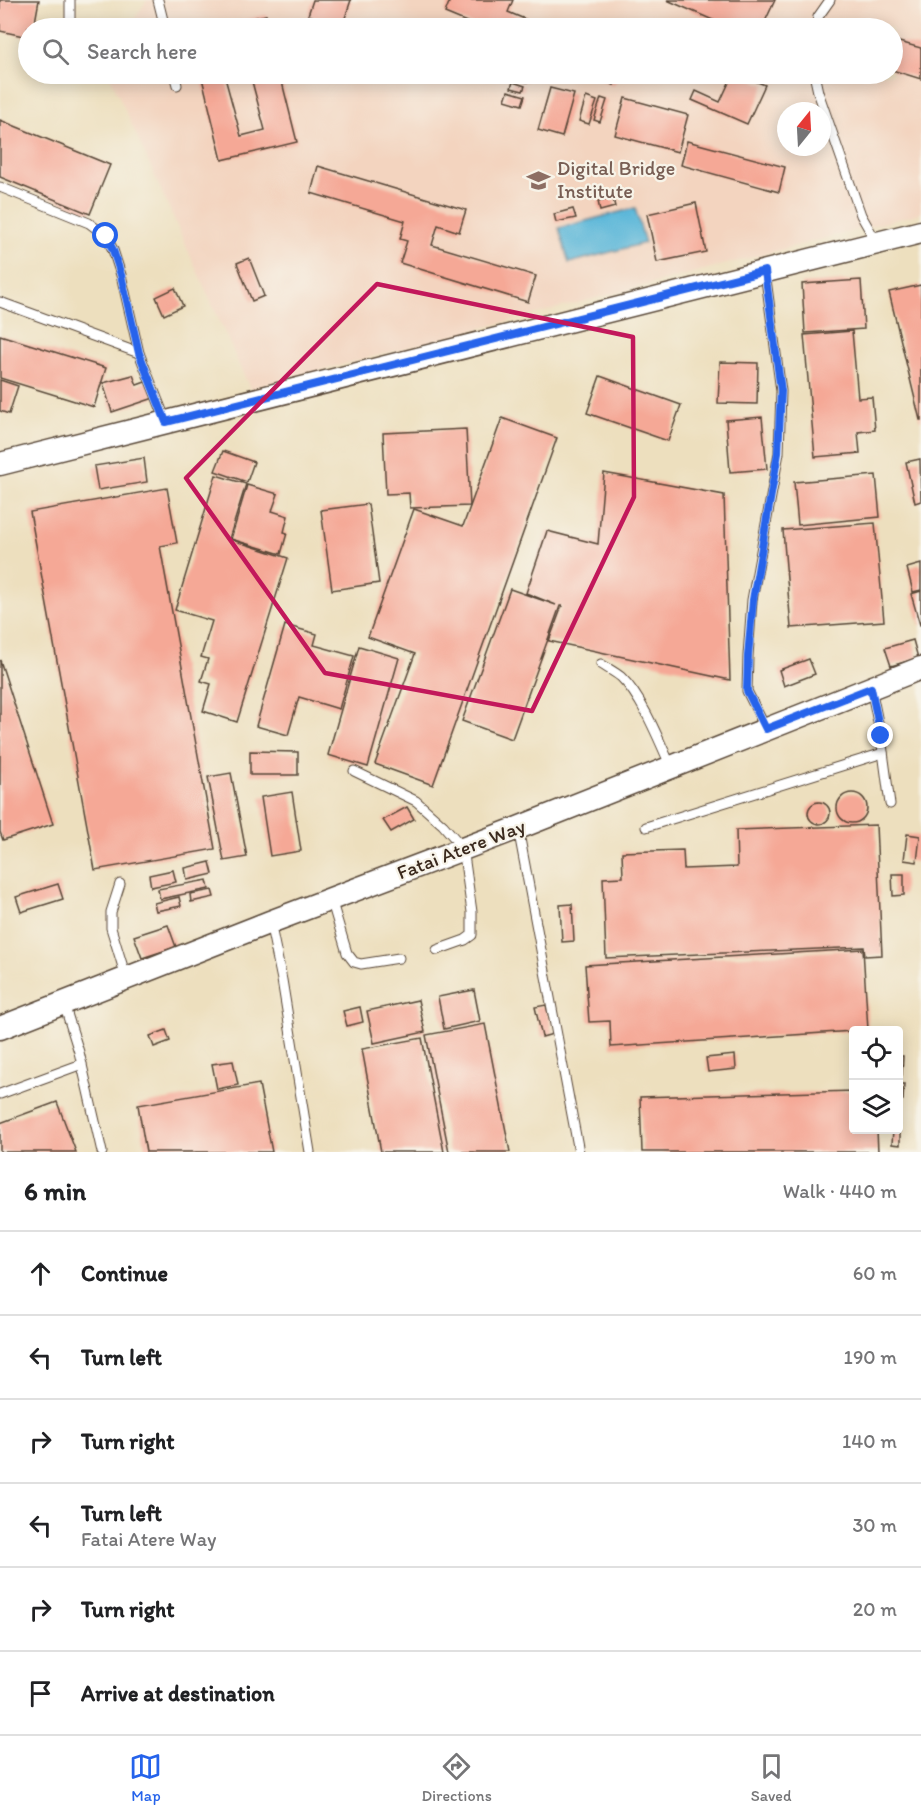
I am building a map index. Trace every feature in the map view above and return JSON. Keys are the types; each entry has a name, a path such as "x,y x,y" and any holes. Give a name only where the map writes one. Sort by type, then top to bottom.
{"street":[{"path":"0,464 921,232"},
{"name":"Fatai Atere Way","path":"0,1028 518,828 921,668"}],"lane":[{"path":"70,0 70,18"},
{"path":"158,0 162,18"},
{"path":"818,18 830,0"},
{"path":"816,84 861,215 877,243"},
{"path":"0,188 89,223 106,236 121,275 139,353 166,422"},
{"path":"765,271 781,391 780,429 753,600 747,691 766,729"},
{"path":"0,302 139,353"},
{"path":"601,664 620,676 633,693 650,722 671,767"},
{"path":"871,688 890,804"},
{"path":"646,827 883,753"},
{"path":"354,771 416,801 443,825 463,848 472,912 472,934 465,940 437,950"},
{"path":"518,828 579,1152"},
{"path":"120,884 111,912 111,928 127,979"},
{"path":"331,899 347,953 354,962 361,964 399,958"},
{"path":"270,922 282,980 310,1152"},
{"path":"64,1004 82,1064 102,1152"},
{"path":"0,1094 82,1064"}],"highlighted area":[{"path":"377,284 633,337 634,497 532,711 325,673 186,478"}],"shaded area":[{"name":"Digital Bridge Institute","path":"147,0 921,0 921,213 250,389 113,84 903,84 903,18 135,18"}],"water":[{"path":"635,208 645,243 569,263 559,228"}],"building":[{"path":"0,0 39,0 36,18 18,18 18,35 0,31"},
{"path":"313,0 351,0 345,18 317,18 308,15"},
{"path":"450,0 513,0 508,12 522,18 457,18 445,13"},
{"path":"667,0 775,0 767,18 708,18"},
{"path":"903,43 921,48 921,79 903,73"},
{"path":"203,84 227,84 241,136 265,130 253,84 282,84 297,142 222,160"},
{"path":"512,84 525,86 523,91 511,88"},
{"path":"728,84 765,85 747,124 692,100 696,91 720,102"},
{"path":"550,88 574,94 562,137 538,130"},
{"path":"508,91 525,96 522,105 505,100"},
{"path":"586,97 597,101 589,124 579,121"},
{"path":"601,98 607,100 600,122 594,120"},
{"path":"625,98 688,115 678,152 615,135"},
{"path":"0,120 110,165 90,214 0,177"},
{"path":"687,141 785,167 779,192 681,165"},
{"path":"318,166 466,210 459,232 438,225 432,245 536,276 528,302 400,263 407,241 400,239 405,221 311,193"},
{"path":"613,198 615,207 600,211 598,201"},
{"path":"696,203 706,252 657,262 647,214"},
{"path":"573,209 576,218 556,222 554,214"},
{"path":"249,258 264,296 252,301 237,263"},
{"path":"861,280 864,329 805,333 802,284"},
{"path":"921,285 921,420 920,420 889,292"},
{"path":"175,288 183,306 164,315 156,297"},
{"path":"852,331 858,398 872,397 875,430 858,432 860,453 815,457 804,335"},
{"path":"0,335 106,368 94,407 0,378"},
{"path":"720,362 758,363 757,404 718,403"},
{"path":"133,375 137,385 148,381 154,398 112,412 103,383"},
{"path":"600,376 681,405 668,441 587,413"},
{"path":"0,380 18,386 9,414 0,411"},
{"path":"762,417 767,469 730,472 726,420"},
{"path":"502,418 557,438 433,785 375,764 415,654 368,637 414,509 463,526"},
{"path":"466,429 470,506 410,508 409,493 386,494 383,433"},
{"path":"223,451 254,462 247,482 215,471"},
{"path":"144,458 147,482 98,490 94,466"},
{"path":"920,459 921,501 915,503 906,462"},
{"path":"604,473 724,495 730,680 549,641 562,606 560,606 512,739 462,721 510,589 556,605 526,593 547,531 598,544"},
{"path":"216,475 246,484 229,539 288,558 237,722 203,711 211,684 201,681 208,659 201,657 212,621 175,610"},
{"path":"876,475 880,517 798,525 794,482"},
{"path":"247,485 278,494 272,511 288,516 284,532 287,533 281,554 231,539"},
{"path":"167,488 177,543 160,546 215,849 95,870 30,512"},
{"path":"368,504 379,583 332,590 321,510"},
{"path":"875,523 884,621 791,628 783,530"},
{"path":"921,564 921,590 913,592 907,568"},
{"path":"921,591 921,625 920,625 911,594"},
{"path":"285,625 317,634 314,645 354,656 339,709 299,697 288,735 256,726"},
{"path":"913,640 918,658 891,666 885,648"},
{"path":"359,646 399,658 368,767 328,755"},
{"path":"809,659 815,674 784,686 779,670"},
{"path":"0,660 53,824 3,840 0,832"},
{"path":"250,751 298,752 298,775 250,775"},
{"path":"231,773 247,857 224,861 208,777"},
{"path":"292,792 301,851 270,856 261,797"},
{"path":"852,793 858,794 866,802 866,814 858,822 852,823 846,822 838,814 837,808 838,802 846,794"},
{"path":"819,802 827,805 830,813 827,821 819,824 811,821 808,813 811,805"},
{"path":"407,807 414,819 391,832 383,820"},
{"path":"876,825 882,955 865,956 864,947 606,958 603,878 623,877 622,852 683,850 684,869 737,867 736,830"},
{"path":"907,834 920,836 917,862 904,860"},
{"path":"210,862 213,874 187,880 185,868"},
{"path":"173,870 176,882 151,887 149,875"},
{"path":"892,874 904,874 904,895 893,896"},
{"path":"207,880 209,889 160,899 158,889"},
{"path":"58,884 63,899 21,912 16,897"},
{"path":"212,890 214,897 191,902 190,894"},
{"path":"179,897 181,906 156,911 154,903"},
{"path":"572,904 574,941 562,942 560,905"},
{"path":"168,925 176,947 142,958 134,936"},
{"path":"863,949 868,1026 849,1026 849,1031 611,1047 610,1021 589,1022 585,965"},
{"path":"474,990 480,1021 444,1029 438,997"},
{"path":"418,1000 425,1032 374,1043 367,1011"},
{"path":"546,1005 553,1034 542,1037 535,1007"},
{"path":"360,1007 363,1022 347,1026 343,1011"},
{"path":"485,1024 510,1152 449,1152 426,1035"},
{"path":"166,1030 170,1041 154,1047 150,1036"},
{"path":"422,1038 444,1152 381,1152 362,1049"},
{"path":"735,1055 736,1069 708,1072 706,1058"},
{"path":"233,1061 238,1085 217,1089 212,1064"},
{"path":"259,1084 272,1152 146,1152 138,1105"},
{"path":"849,1091 849,1134 877,1134 878,1152 642,1152 640,1097"},
{"path":"57,1102 76,1152 0,1152 0,1123"},
{"path":"893,1134 900,1134 900,1145 892,1144"}],"place":[{"name":"Digital Bridge Institute","path":"539,180"}],"route":[{"path":"106,236 121,275 139,353 166,422 765,271 781,391 780,429 753,600 747,691 766,729 871,688 881,736"}]}
